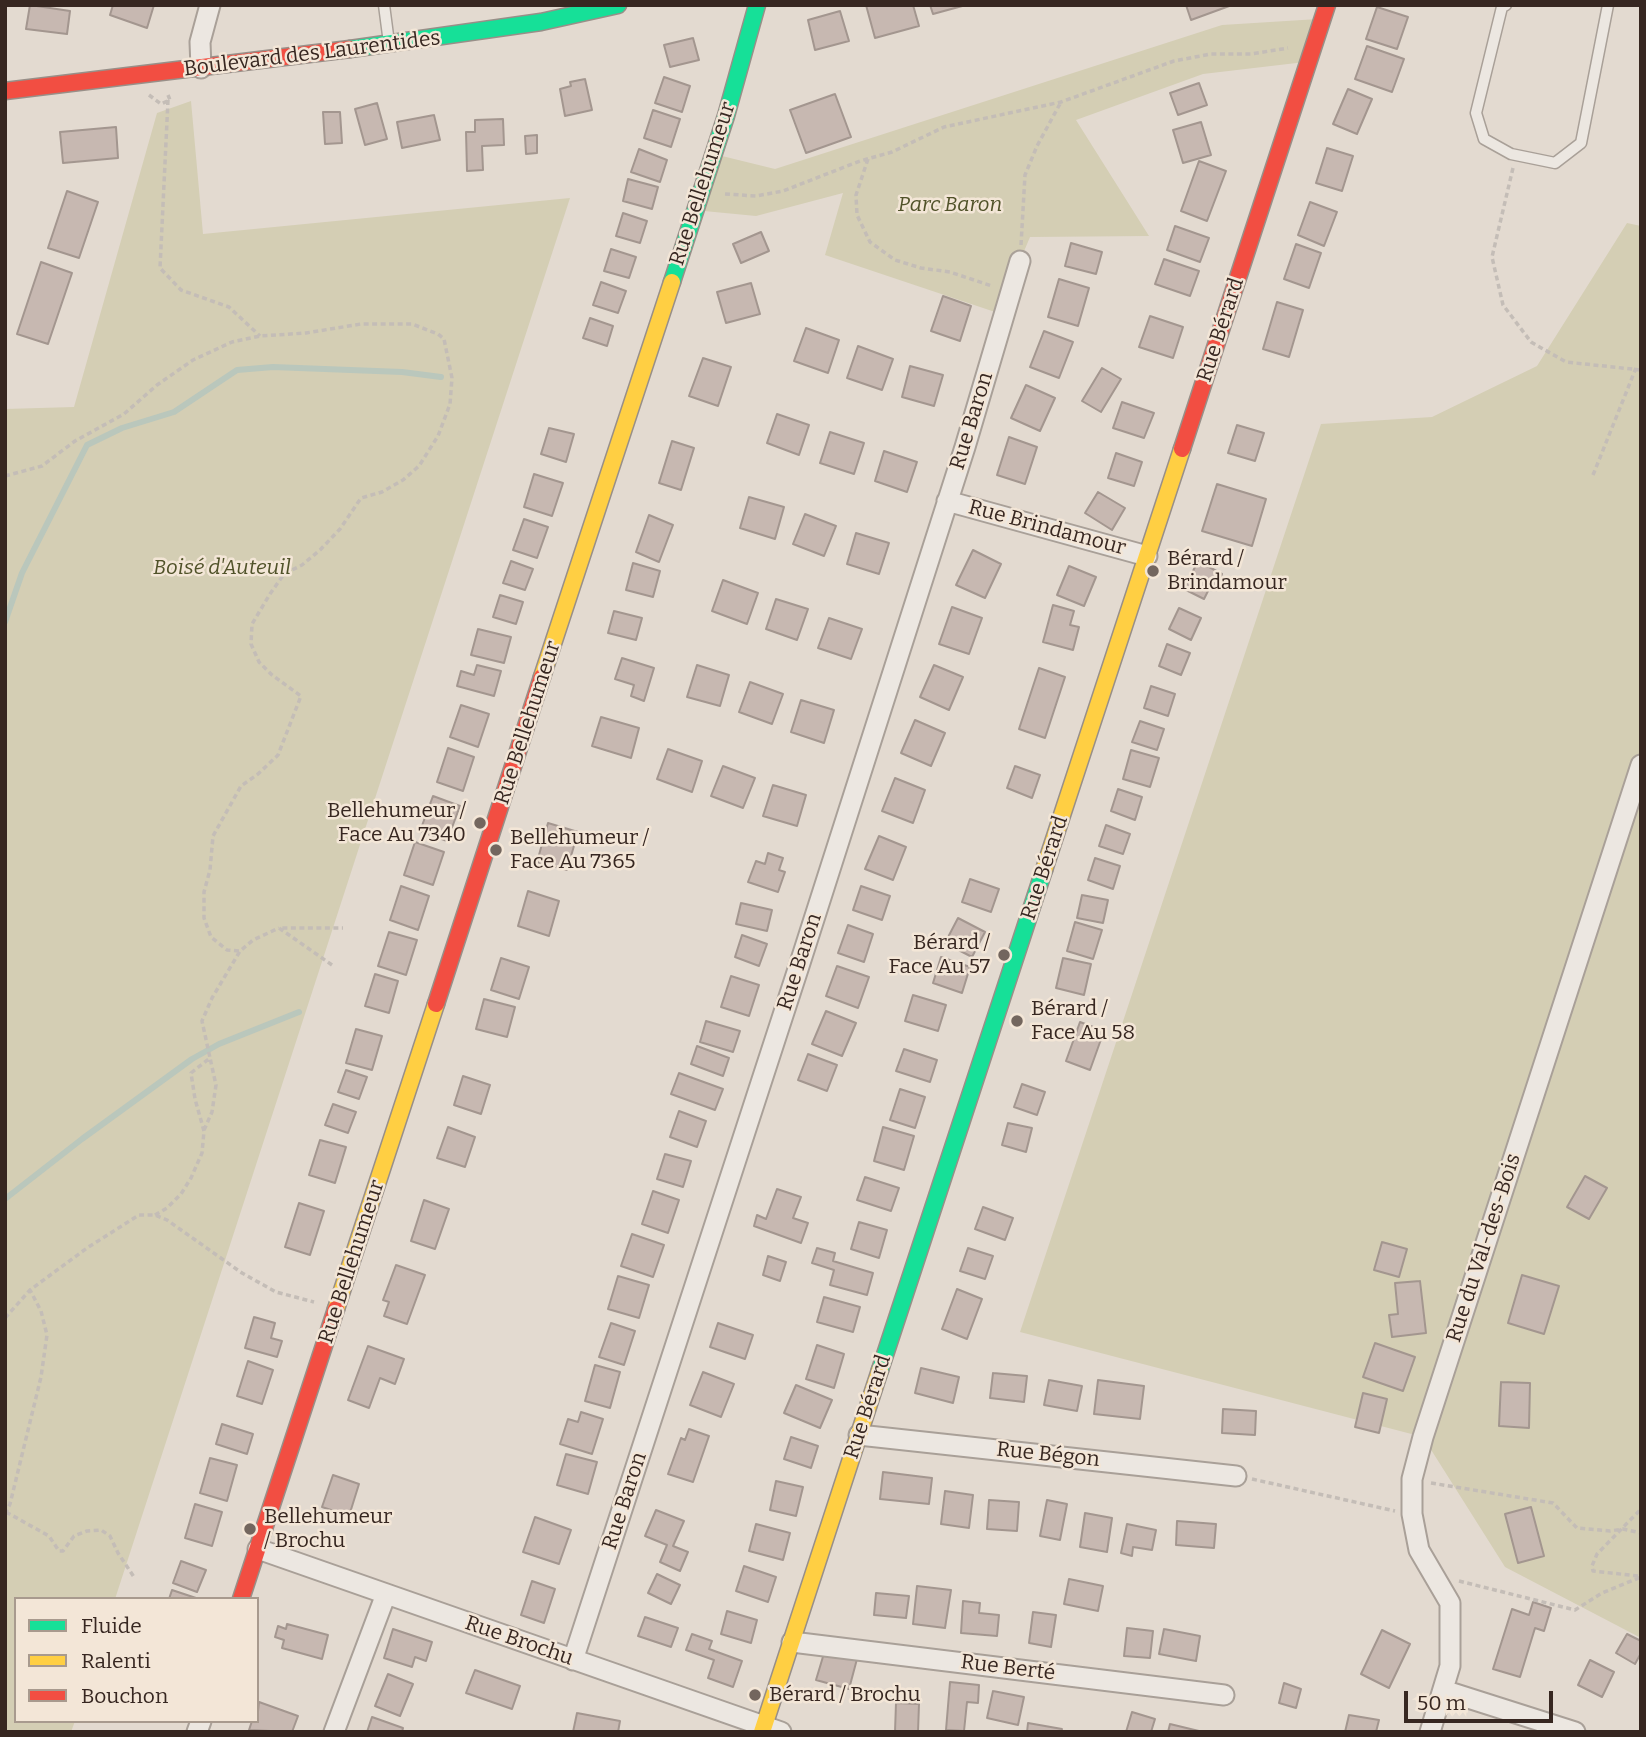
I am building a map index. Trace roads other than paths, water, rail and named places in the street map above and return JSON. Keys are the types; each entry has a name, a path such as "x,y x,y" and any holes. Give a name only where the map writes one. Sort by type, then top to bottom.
{"street":[{"path":"201,68 200,42 210,5"},
{"name":"Boulevard des Laurentides","path":"5,91 389,45 515,26 618,5"},
{"name":"Rue Bellehumeur","path":"242,1597 726,116 757,5"},
{"name":"Rue Bérard","path":"769,1730 792,1642 1327,5"},
{"name":"Rue Baron","path":"573,1660 800,963 947,501 1020,261"},
{"name":"Rue Brindamour","path":"947,501 1147,556"},
{"name":"Rue du Val-des-Bois","path":"1430,1732 1450,1666 1450,1603 1419,1550 1412,1514 1412,1479 1641,765"},
{"name":"Rue Bégon","path":"859,1435 1236,1476"},
{"name":"Rue Brochu","path":"258,1549 769,1730"},
{"path":"334,1732 386,1594"},
{"name":"Rue Berté","path":"792,1642 1224,1695"},
{"path":"1443,1690 1575,1732"}],"lane":[{"path":"384,5 389,45"},
{"path":"1506,5 1502,7 1476,113 1484,138 1516,155 1555,163 1581,143 1608,5"}],"waterway":[{"path":"5,622 22,573 87,445 122,428 174,412 237,370 273,367 402,372 441,377"},
{"path":"5,1199 192,1059 219,1044 299,1012"}],"place":[{"name":"Bérard / Brindamour","path":"1153,571"},
{"name":"Bellehumeur / Face Au 7340","path":"480,823"},
{"name":"Bellehumeur / Face Au 7365","path":"496,850"},
{"name":"Bérard / Face Au 57","path":"1004,955"},
{"name":"Bérard / Face Au 58","path":"1017,1021"},
{"name":"Bellehumeur / Brochu","path":"250,1529"},
{"name":"Bérard / Brochu","path":"755,1695"}],"park label":[{"name":"Parc Baron","path":"950,205"},
{"name":"Boisé d'Auteuil","path":"222,568"}]}
